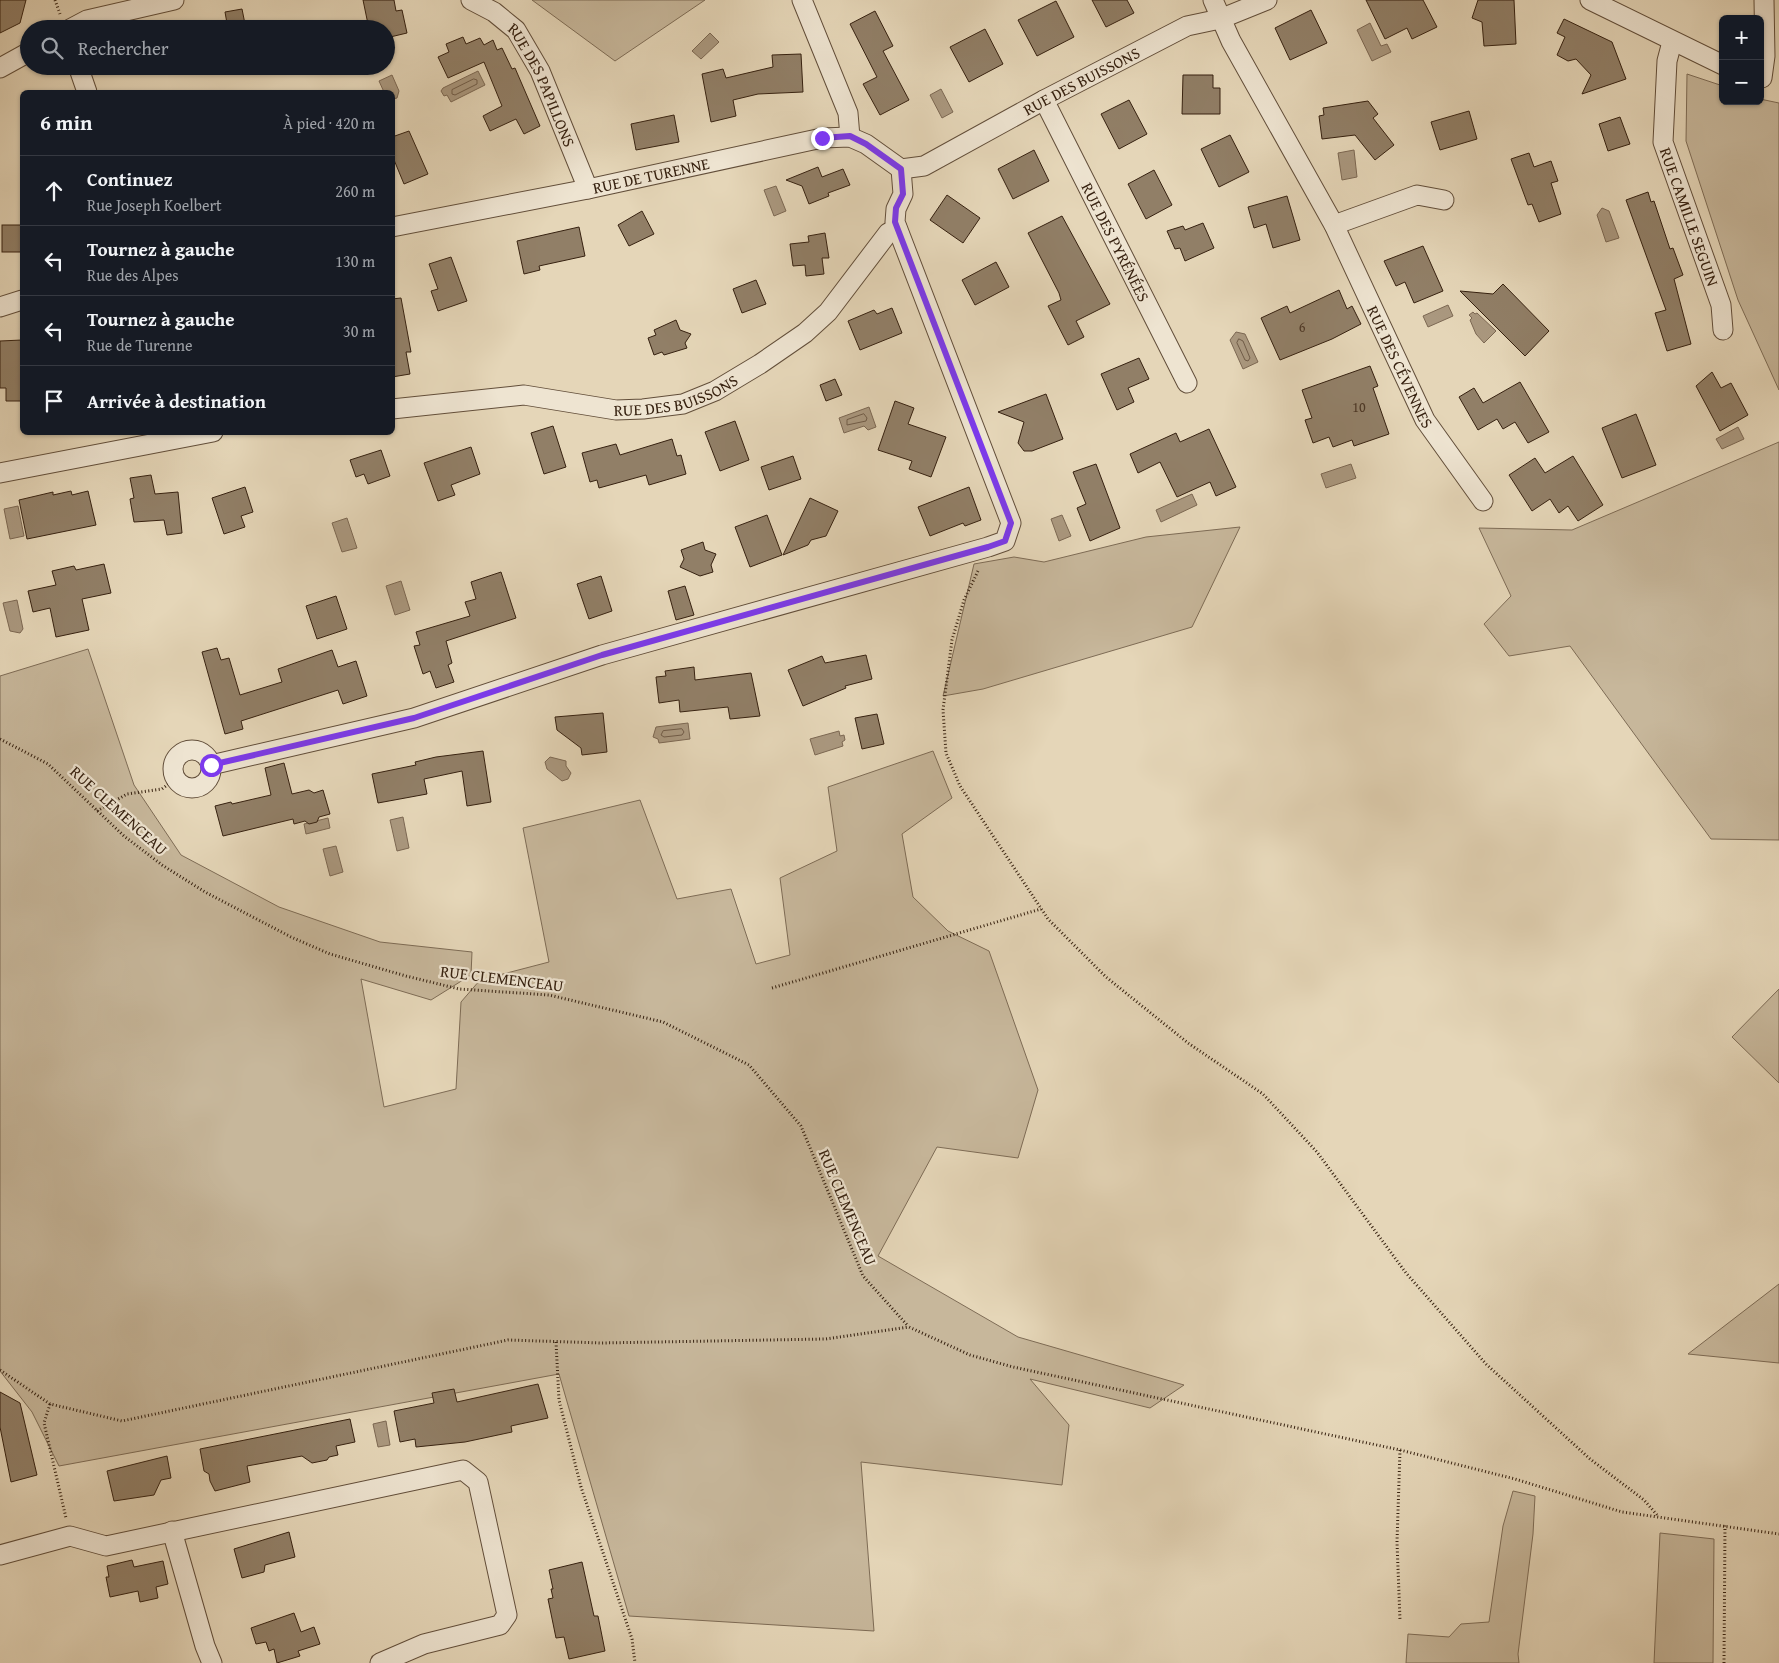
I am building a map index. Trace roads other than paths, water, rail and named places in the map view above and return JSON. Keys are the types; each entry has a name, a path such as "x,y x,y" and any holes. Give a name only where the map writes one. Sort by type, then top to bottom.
{"street":[{"path":"87,20 174,0"},
{"name":"RUE DES PAPILLONS","path":"471,0 494,12 516,30 540,71 588,189"},
{"path":"211,765 414,718 602,655 1005,541 1011,523 897,228 895,216 903,194 901,169 866,144 850,136 848,113 802,0"},
{"name":"RUE DES CÉVENNES","path":"1213,0 1220,19 1334,224 1425,420 1483,501"},
{"name":"RUE DES BUISSONS","path":"901,169 924,166 1044,100 1187,26 1220,19 1267,0"},
{"path":"1590,0 1672,42 1719,63"},
{"path":"1764,0 1767,79"},
{"name":"RUE CAMILLE SEGUIN","path":"1672,42 1667,61 1664,142 1721,305 1724,330"},
{"path":"0,68 20,57"},
{"path":"81,75 86,90"},
{"name":"RUE DES PYRÉNÉES","path":"1044,100 1187,383"},
{"name":"RUE DE TURENNE","path":"395,226 588,189 822,138 850,136"},
{"path":"1334,224 1417,195 1444,200"},
{"name":"RUE DES BUISSONS","path":"395,409 524,395 616,410 642,410 683,404 715,391 760,364 805,333 828,312 888,233 897,228"},
{"path":"0,307 20,301"},
{"path":"0,473 197,435"},
{"path":"185,751 198,751 208,759 211,765 210,776 202,785 190,788 184,786 176,778 174,766 180,754 185,751"},
{"path":"0,1555 70,1536 106,1546 463,1470 478,1482 507,1615 500,1625 424,1644 380,1663"},
{"path":"172,1531 205,1646 212,1663"}],"water":[{"path":"1370,23 1381,46 1387,44 1391,52 1372,61 1357,30"},
{"path":"710,33 719,42 701,59 692,51"},
{"path":"478,71 485,85 451,102 447,95 444,96 441,91 443,88"},
{"path":"392,75 399,91 397,98 395,98 395,90 383,90 379,81"},
{"path":"941,89 953,112 942,118 930,95"},
{"path":"1354,150 1357,177 1342,180 1338,153"},
{"path":"776,186 786,211 774,216 764,190"},
{"path":"1602,208 1609,211 1619,238 1606,242 1597,215"},
{"path":"1448,305 1453,316 1428,327 1423,316"},
{"path":"1473,312 1477,313 1496,331 1484,343 1476,334 1470,320 1472,318 1469,315"},
{"path":"1236,332 1245,334 1258,362 1243,369 1230,340"},
{"path":"869,407 876,427 868,430 864,426 844,433 839,418"},
{"path":"1738,427 1744,439 1722,449 1716,439"},
{"path":"1351,464 1356,478 1326,488 1321,474"},
{"path":"1192,494 1197,505 1161,522 1156,510"},
{"path":"18,506 24,536 10,539 4,509"},
{"path":"1062,515 1071,536 1059,541 1051,519"},
{"path":"347,518 357,548 342,552 332,523"},
{"path":"401,581 410,610 395,615 386,586"},
{"path":"17,600 23,629 20,633 10,631 3,603"},
{"path":"688,723 690,739 659,743 658,739 653,737 656,727"},
{"path":"839,731 840,736 844,735 843,746 815,755 810,739"},
{"path":"550,757 566,761 566,766 571,773 568,779 562,781 547,769 545,762"},
{"path":"403,817 409,848 397,851 390,820"},
{"path":"328,818 330,828 306,834 304,824"},
{"path":"336,846 343,872 330,876 323,849"},
{"path":"386,1421 390,1445 378,1447 373,1424"}]}
